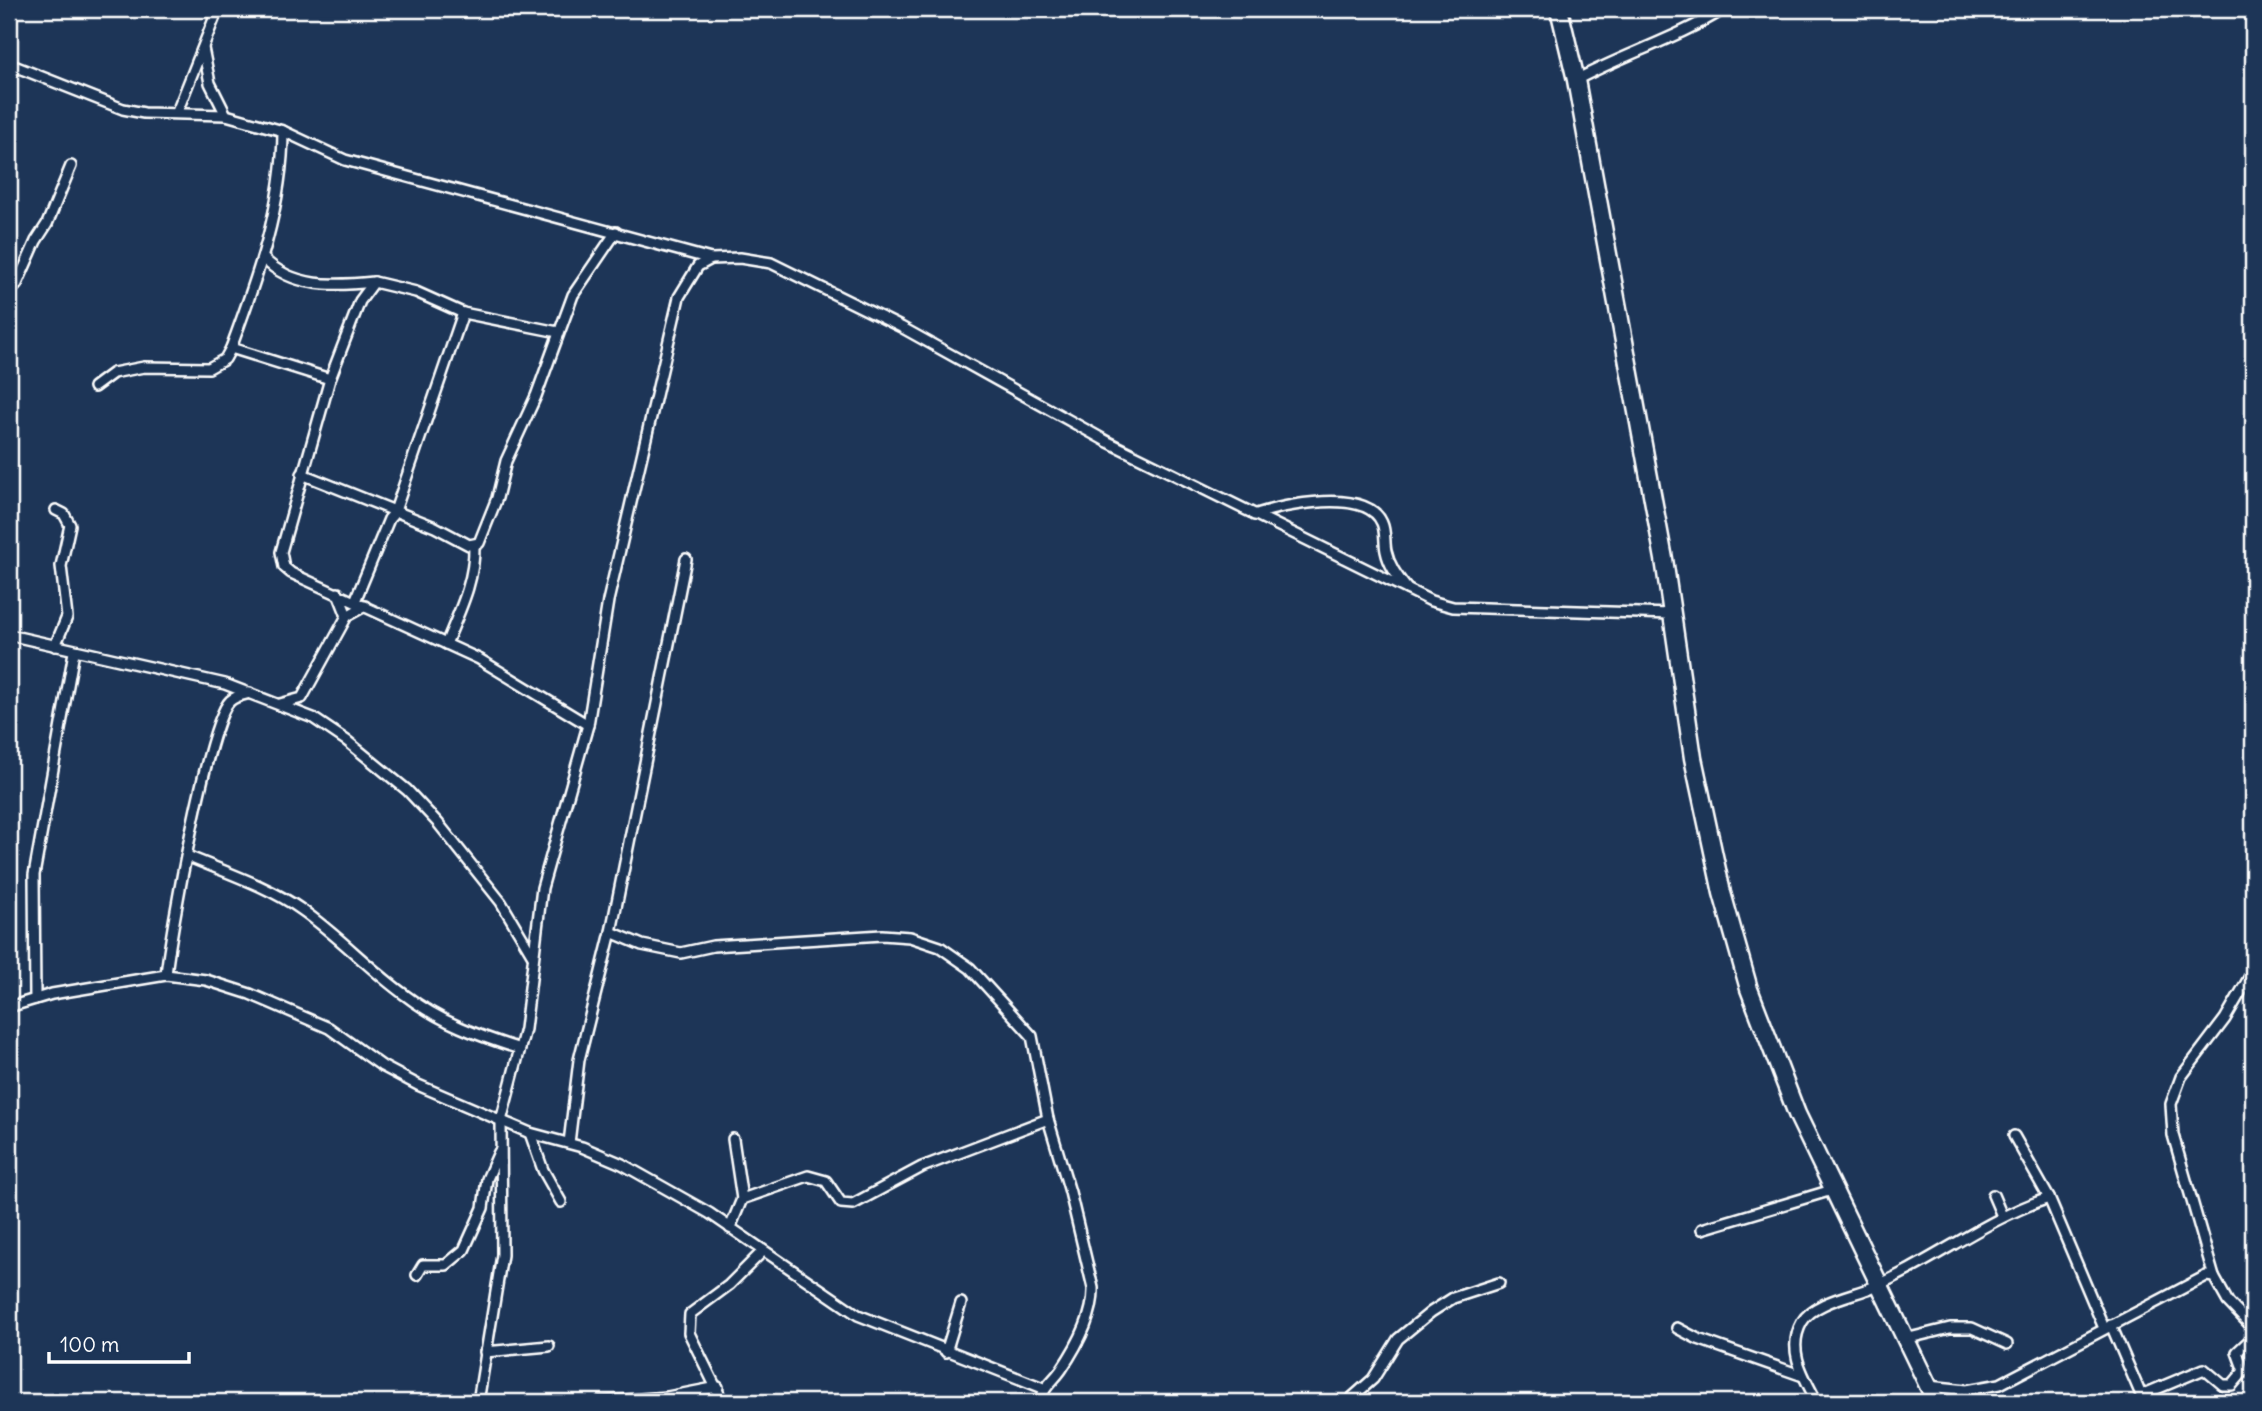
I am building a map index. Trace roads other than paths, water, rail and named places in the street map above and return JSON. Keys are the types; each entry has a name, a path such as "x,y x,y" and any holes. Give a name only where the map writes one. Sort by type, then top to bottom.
{"highway":[{"path":"1559,9 1576,80 1662,546 1693,758 1723,893 1749,989 1767,1041 1832,1190 1881,1284 1936,1402"}],"street":[{"path":"177,112 218,9"},
{"path":"1576,80 1617,58 1693,28 1724,9"},
{"path":"203,47 210,83 226,116"},
{"path":"9,64 122,109 145,113 177,112 226,116 283,131 345,160 711,259 760,261 794,274 901,327 1045,409 1254,515 1408,590 1453,607 1671,614"},
{"path":"94,387 113,373 144,367 209,368 225,359 232,348 263,258 281,170 283,131"},
{"path":"9,293 17,284 36,241 47,224 71,166"},
{"path":"446,644 472,577 474,546 483,538 506,461 536,396 558,332 585,273 616,232"},
{"path":"263,258 289,276 313,284 374,282 416,292 463,313 558,332"},
{"path":"489,1402 479,1401 502,1255 501,1121 520,1049 548,861 573,785 587,725 608,601 679,298 698,266 711,259"},
{"path":"374,282 360,302 330,379 302,474 281,560 291,573 503,672 587,725"},
{"path":"355,601 389,519 395,511 463,313"},
{"path":"232,348 330,379"},
{"path":"302,474 474,546"},
{"path":"1254,515 1295,503 1321,500 1376,514 1382,522 1389,562 1408,590"},
{"path":"55,646 67,617 61,566 71,525 64,514 56,510"},
{"path":"569,1143 579,1060 611,932 686,559"},
{"path":"338,593 347,616"},
{"path":"277,705 302,698 347,616 365,606"},
{"path":"9,635 74,652 225,684 313,718 407,790 438,823 501,902 533,956"},
{"path":"35,999 34,875 74,652"},
{"path":"166,975 200,790 222,714 229,701 250,693"},
{"path":"302,698 313,718"},
{"path":"187,856 265,889 302,910 403,994 439,1018 475,1035 520,1049"},
{"path":"611,932 642,944 681,953 713,946 882,935 910,937 940,947 970,968 1032,1037 1048,1119 1070,1192 1094,1302 1071,1353 1059,1373 1043,1388 1041,1402"},
{"path":"2253,971 2225,1020 2180,1077 2171,1104 2173,1135 2214,1277 2228,1301 2253,1328"},
{"path":"9,1007 35,999 166,975 206,980 329,1028 382,1066 418,1085 530,1133 599,1153 644,1176 730,1228 858,1315 946,1352 1043,1388"},
{"path":"742,1199 808,1176 826,1181 841,1203 853,1204 922,1167 1048,1119"},
{"path":"530,1133 543,1170 561,1202"},
{"path":"2014,1136 2049,1198 2143,1399 2204,1370 2223,1385 2232,1385 2245,1371 2237,1352 2253,1337"},
{"path":"730,1228 742,1199 733,1139"},
{"path":"416,1275 423,1265 446,1265 464,1250 483,1208 487,1180 500,1151"},
{"path":"1702,1229 1832,1190"},
{"path":"1993,1195 2002,1216"},
{"path":"1817,1402 1803,1376 1795,1351 1803,1321 1816,1309 1881,1284 2002,1216 2049,1198"},
{"path":"723,1402 712,1373 689,1333 690,1314 729,1285 763,1251"},
{"path":"1928,1386 1967,1390 2000,1384 2200,1278 2214,1277"},
{"path":"1347,1402 1373,1379 1398,1339 1432,1312 1462,1295 1499,1283"},
{"path":"946,1352 961,1303"},
{"path":"1677,1328 1699,1339 1803,1376"},
{"path":"1905,1339 1950,1328 1972,1328 2007,1344"},
{"path":"485,1352 549,1346"},
{"path":"698,1391 712,1373"},
{"path":"600,1402 718,1388"},
{"path":"442,1402 451,1402"}]}
